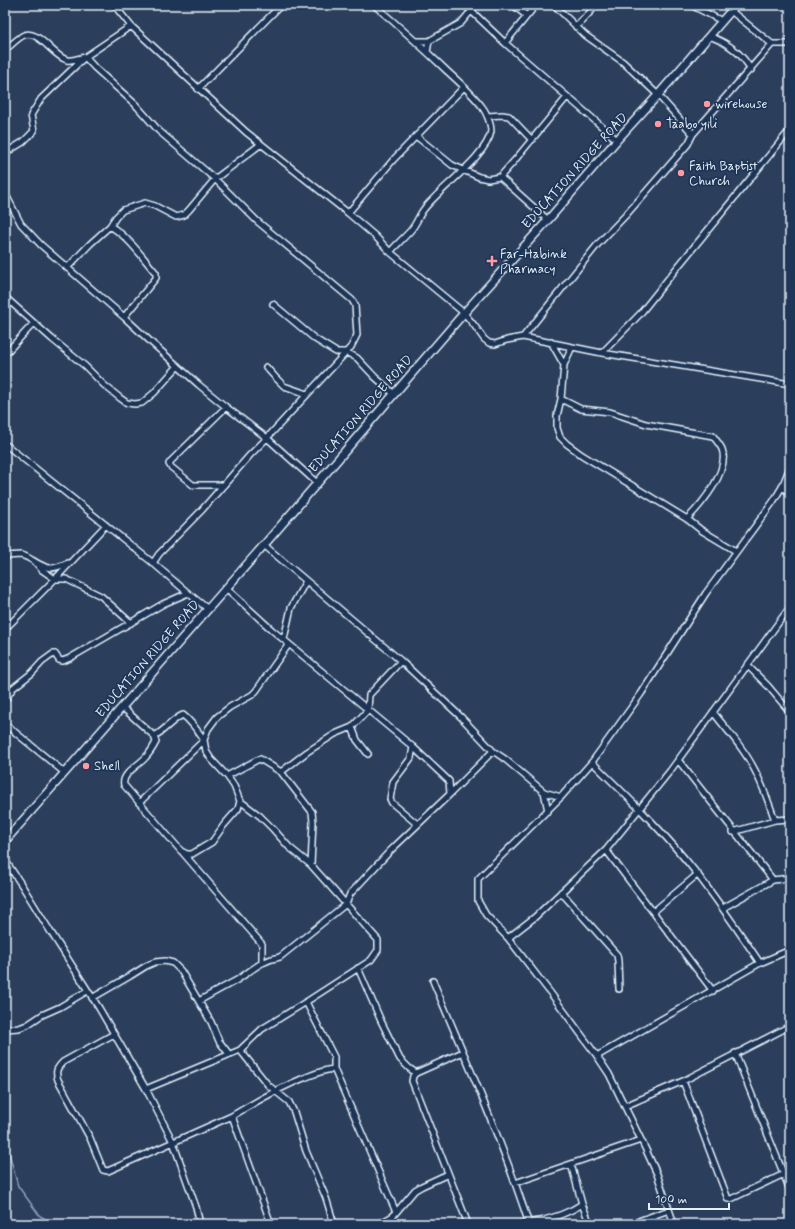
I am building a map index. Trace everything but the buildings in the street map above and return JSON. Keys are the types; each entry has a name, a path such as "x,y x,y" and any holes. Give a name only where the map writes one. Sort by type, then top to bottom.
{"main road":[{"name":"EDUCATION RIDGE ROAD","path":"5,841 264,545 464,313 548,220 736,5"}],"street":[{"path":"114,5 131,26 198,89 246,132 348,213 390,252 464,313 484,339 490,343 495,344 523,337 602,353 790,384"},
{"path":"198,89 281,5"},
{"path":"374,5 416,41 464,87 483,108 488,116 491,130 487,141 464,170 441,190 424,209 412,229 390,252"},
{"path":"465,5 505,44 617,140"},
{"path":"416,41 429,41 461,23 476,5"},
{"path":"513,5 527,16"},
{"path":"505,44 536,5"},
{"path":"554,5 576,28 623,62 658,95 693,134"},
{"path":"576,28 597,5"},
{"path":"690,5 722,21"},
{"path":"731,11 772,44 790,44"},
{"path":"5,152 23,142 34,131 32,116 41,99 85,57 131,26"},
{"path":"6,47 24,35 30,35 36,36 56,53 68,60 85,57"},
{"path":"709,36 722,41 733,49 744,58 751,70"},
{"path":"427,52 429,41"},
{"path":"523,337 598,244 625,216 688,144 693,134 751,70 772,44"},
{"path":"85,57 135,104 159,131 216,179 257,221 352,300 355,305 357,335 351,347 250,455 201,512 159,554 153,562"},
{"path":"348,213 394,159 464,87"},
{"path":"416,136 452,165 479,178 488,179 500,177 567,97"},
{"path":"488,116 509,116 532,140"},
{"path":"602,353 640,314 790,130"},
{"path":"67,268 110,226 123,210 145,203 155,206 176,217 184,215 216,179 261,144"},
{"path":"500,177 548,220"},
{"path":"5,193 20,224 40,245 124,317 178,366 226,407 267,438 317,483"},
{"path":"110,226 131,244 157,276 124,317"},
{"path":"5,297 85,366 104,385 127,403 142,403 154,393 178,366"},
{"path":"273,304 315,339 336,352 346,352 357,358 394,394"},
{"path":"5,354 34,323"},
{"path":"551,342 564,365"},
{"path":"572,347 564,365 561,399 557,416 557,428 560,437 567,444 634,488 687,519 701,530 736,551"},
{"path":"266,367 284,386 307,394"},
{"path":"561,399 581,409 610,412 646,424 713,436 722,450 720,475 707,496 687,519"},
{"path":"224,485 193,485 171,467 170,464 171,461 226,407"},
{"path":"5,444 153,562 208,609"},
{"path":"674,1224 657,1174 609,1074 552,995 508,938 486,915 478,901 478,879 548,811 592,762 641,694 706,593 772,502 782,487 790,467"},
{"path":"782,487 790,493"},
{"path":"5,629 106,525"},
{"path":"264,545 401,661 460,717 493,751 505,759 544,792 561,797"},
{"path":"5,556 20,555 53,569 70,562"},
{"path":"36,563 42,570 55,579 66,579 100,596 131,623"},
{"path":"284,639 291,608 306,581"},
{"path":"226,588 289,644 414,747 449,781 450,794"},
{"path":"5,700 14,688 53,654 55,654 59,660 63,661 70,658 163,604 188,593"},
{"path":"508,938 535,917 606,850 670,771 747,665 789,612"},
{"path":"139,803 204,740 208,729 217,717 256,691 289,644"},
{"path":"281,772 312,748 335,734 352,727 368,710 369,695 401,661"},
{"path":"747,665 768,686 790,712"},
{"path":"122,707 154,736 156,742 146,758 130,772 124,782 139,803 262,944 262,963"},
{"path":"713,712 752,765 760,780 775,820"},
{"path":"146,1089 240,1050 262,1029 371,960 378,950 378,940 311,865 290,847 260,816 240,801 234,786 227,776 210,759 206,751 204,740 188,719 183,715 176,718 161,733 154,736"},
{"path":"5,724 65,772"},
{"path":"352,727 357,740 368,754"},
{"path":"414,747 411,758 393,782 390,799 392,803 417,824"},
{"path":"199,1001 237,980 262,963 270,959 280,957 346,904 350,894 391,850 493,751"},
{"path":"227,776 260,759 281,772 312,812 311,865"},
{"path":"678,760 773,880"},
{"path":"592,762 640,808 698,874 760,963"},
{"path":"544,792 548,811"},
{"path":"181,851 187,854 192,854 212,842 238,809 240,801"},
{"path":"734,832 775,820 790,819"},
{"path":"606,850 713,990"},
{"path":"5,860 92,998 146,1089 173,1142 196,1207 200,1224"},
{"path":"653,912 698,874"},
{"path":"723,908 773,880 790,878"},
{"path":"561,892 617,956 619,989"},
{"path":"597,1056 760,963 790,950"},
{"path":"92,998 155,962 165,961 173,963 181,971 211,1022 219,1041 229,1054"},
{"path":"358,968 381,1021 400,1059 416,1073"},
{"path":"433,981 515,1183 529,1223"},
{"path":"5,1029 19,1028 27,1025 42,1015 60,1007 87,991"},
{"path":"306,1002 334,1058 334,1069 396,1212"},
{"path":"625,1106 682,1080 790,1026"},
{"path":"114,1034 63,1062 57,1067 56,1073 58,1080 90,1138 101,1167 105,1171 232,1116 274,1091 324,1070 334,1069"},
{"path":"240,1050 260,1076 274,1091 287,1099 294,1112 306,1151 326,1198 334,1224"},
{"path":"463,1052 416,1073 413,1076 412,1081 468,1224"},
{"path":"735,1053 790,1190"},
{"path":"682,1080 728,1199 731,1199 784,1174"},
{"path":"232,1116 271,1224"},
{"path":"515,1183 641,1140"},
{"path":"571,1164 582,1204 590,1224"},
{"path":"379,1224 396,1212 415,1190 448,1174"},
{"path":"521,1224 564,1214 582,1204"},
{"path":"630,1224 669,1210"}],"waterway":[{"path":"5,1147 9,1153 18,1186 40,1216 55,1224"}],"place":[{"name":"wirehouse","path":"707,104"},
{"name":"Taabo yili","path":"658,124"},
{"name":"Faith Baptist Church","path":"681,173"},
{"name":"Far-Habink Pharmacy","path":"492,261"},
{"name":"Shell","path":"86,766"}]}
